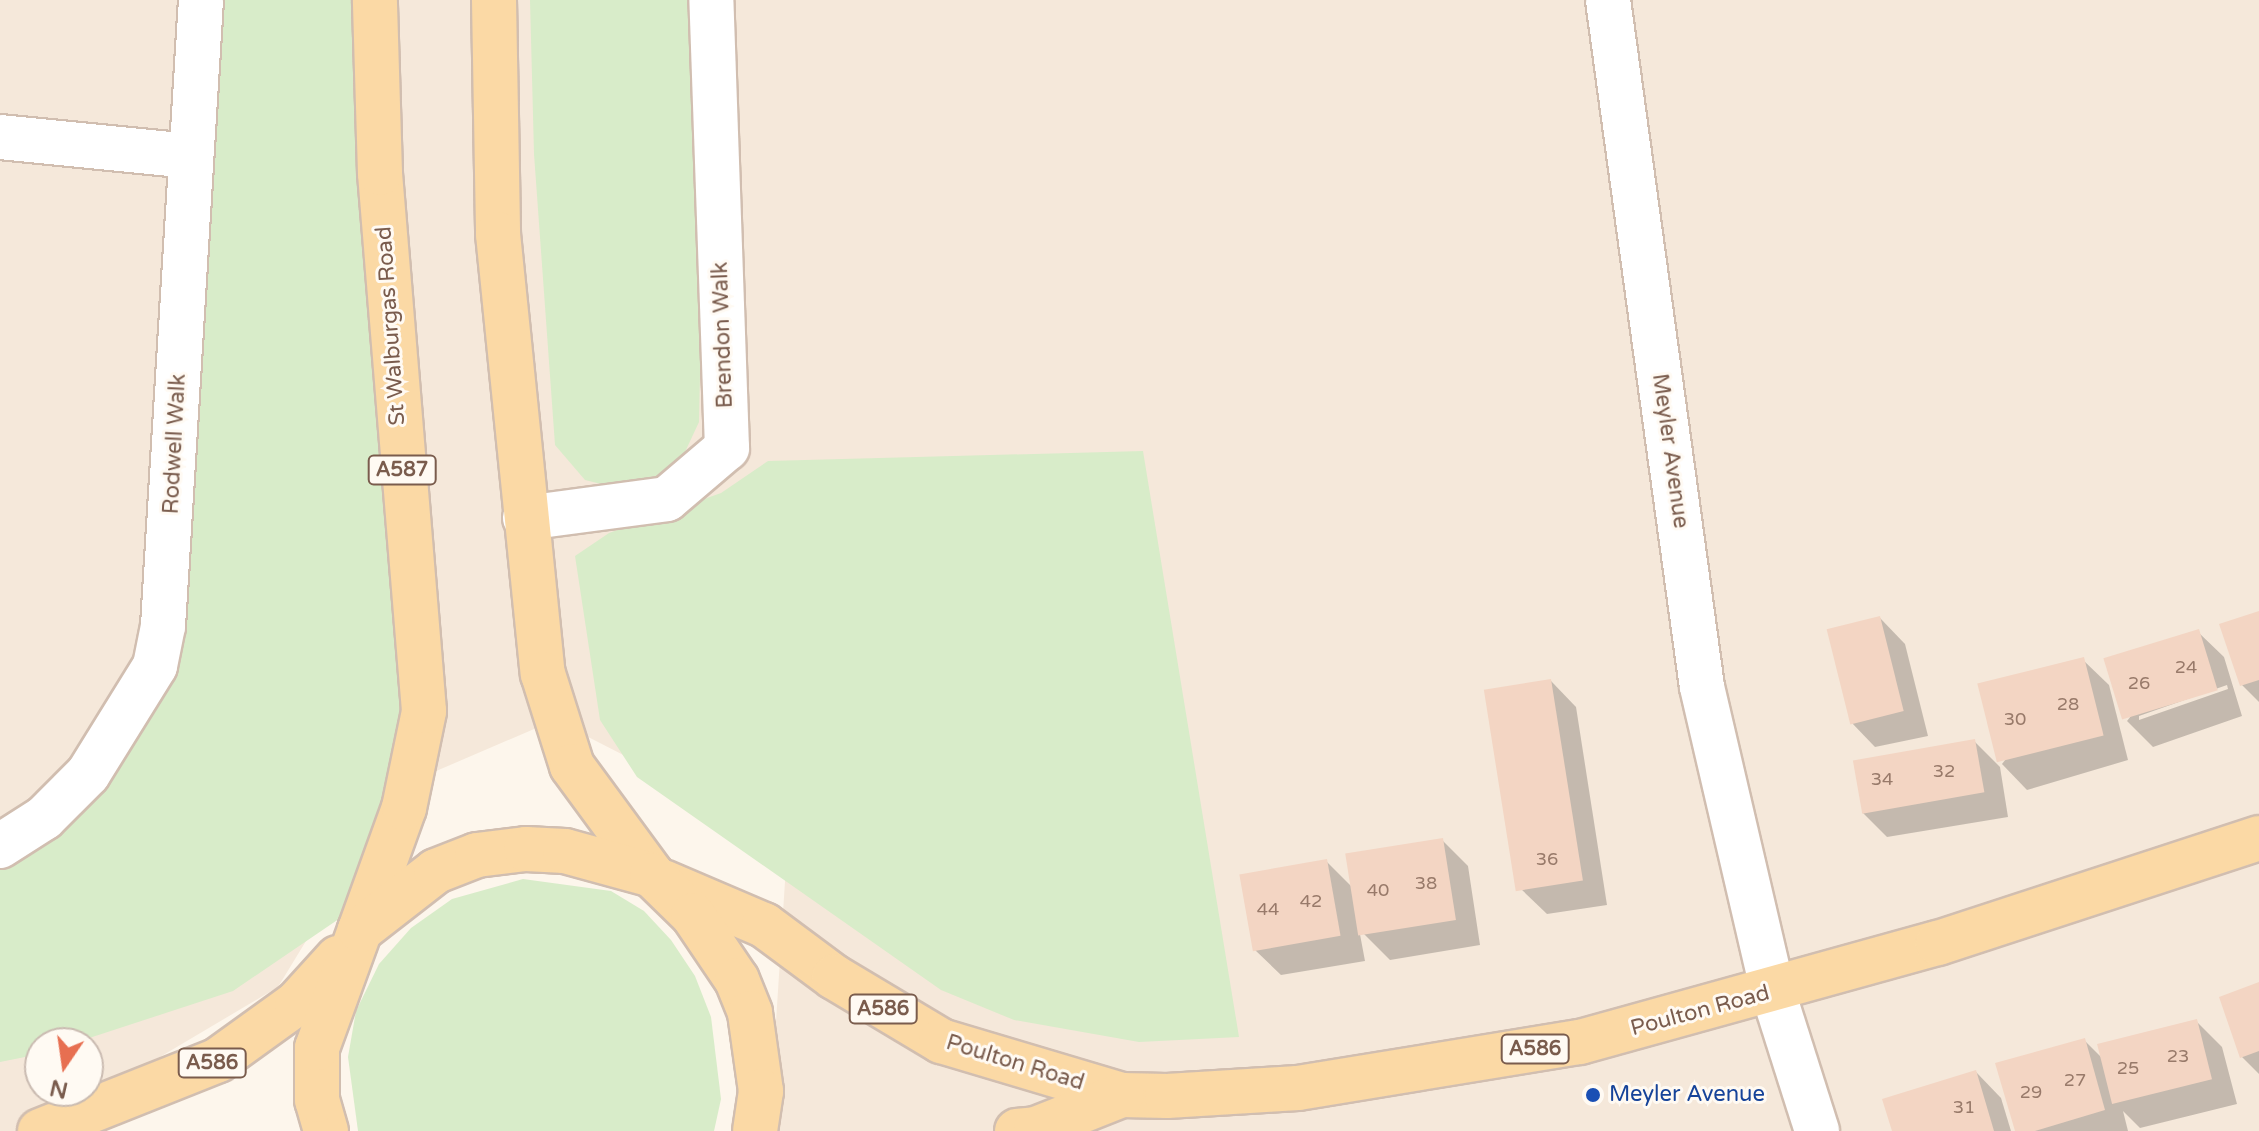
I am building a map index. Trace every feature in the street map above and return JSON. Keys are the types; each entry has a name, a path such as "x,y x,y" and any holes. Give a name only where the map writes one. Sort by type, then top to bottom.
{"main road":[{"name":"St Walburgas Road","path":"326,1131 317,1100 317,1048 404,808 424,711 380,173 375,0"},
{"path":"494,0 498,234 543,674 572,766 657,879 719,949 750,1013 761,1091 755,1131"},
{"name":"Poulton Road","path":"355,937 436,871 477,855 565,851 657,879 764,925 834,977 941,1041 1122,1095 1298,1088 1580,1042 1773,992 2259,838"},
{"name":"A586","path":"40,1131 218,1060 297,1003 355,937"},
{"name":"Poulton Road","path":"1017,1131 1036,1129 1122,1095"}],"street":[{"name":"Rodwell Walk","path":"9,841 54,811 88,774 155,666 163,626 201,0"},
{"name":"Brendon Walk","path":"525,518 667,499 727,448 711,0"},
{"name":"Meyler Avenue","path":"1608,0 1702,687 1773,992 1817,1131"},
{"path":"0,137 191,156"}],"shaded area":[{"path":"0,0 2259,0 2259,1131 769,1131 786,866 637,762 555,720 378,796 351,867 278,987 104,1090 104,1027 24,1027 24,1107 76,1107 35,1131 0,1131"}],"green space":[{"path":"202,0 375,0 423,679 352,910 233,991 104,1033 104,1027 24,1027 24,1057 0,1062 0,846 155,666"},
{"path":"530,0 708,0 699,422 678,467 633,492 585,480 555,445 534,154"},
{"path":"1143,451 1239,1037 1139,1042 1014,1020 941,990 637,777 600,720 575,556 609,533 721,493 768,461"},
{"path":"523,879 611,891 644,911 671,940 695,976 711,1017 721,1099 714,1131 358,1131 348,1057 356,1011 379,964 411,928 452,899"}],"building":[{"path":"2259,611 2259,680 2240,686 2219,624"},
{"path":"1880,616 1904,711 1850,724 1827,629"},
{"path":"2199,629 2218,690 2122,719 2103,658"},
{"path":"2084,657 2104,736 1997,762 1977,684"},
{"path":"1551,679 1583,880 1516,891 1484,690"},
{"path":"1975,739 1984,792 1862,814 1853,761"},
{"path":"1443,838 1456,920 1358,935 1345,853"},
{"path":"1327,859 1341,936 1253,951 1239,874"},
{"path":"2259,982 2259,1051 2240,1058 2219,997"},
{"path":"2197,1019 2212,1079 2112,1104 2097,1044"},
{"path":"2085,1038 2105,1110 2035,1131 2015,1131 1995,1063"},
{"path":"1976,1070 1994,1131 1892,1131 1882,1099"}],"place":[{"name":"Meyler Avenue","path":"1593,1095"}]}
